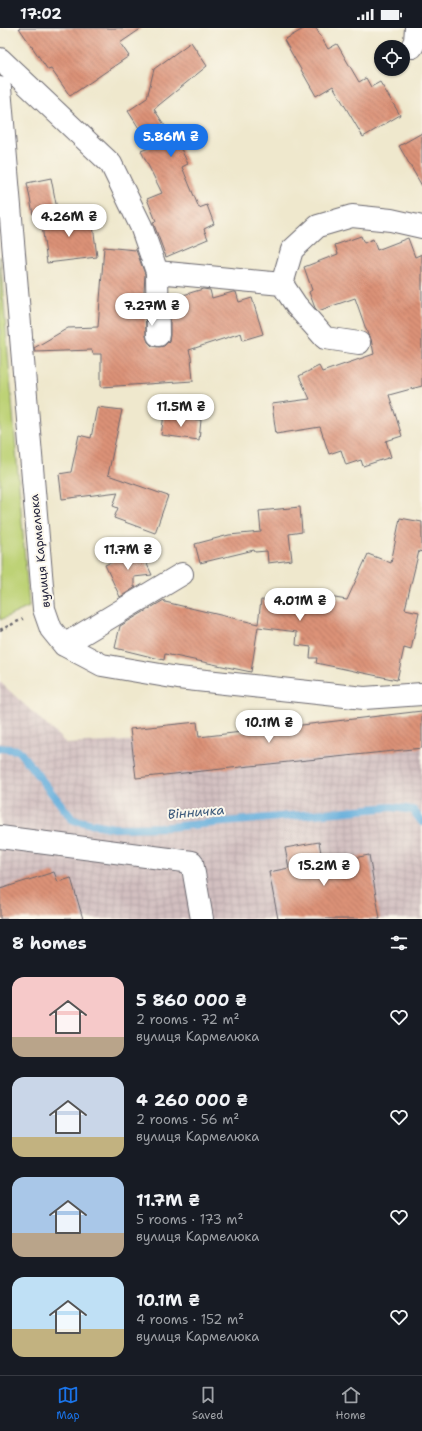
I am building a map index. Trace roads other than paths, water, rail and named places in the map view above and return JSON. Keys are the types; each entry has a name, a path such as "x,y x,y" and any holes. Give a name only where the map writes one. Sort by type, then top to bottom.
{"street":[{"path":"0,59 111,164 142,226 156,272 158,335"},
{"name":"вулиця Кармелюка","path":"0,88 44,609 52,629 64,645 102,665 178,678 364,698 422,694"},
{"path":"282,284 292,250 318,226 352,216 391,220 422,227"},
{"path":"156,272 282,284"},
{"path":"282,284 296,305 325,338 359,343"},
{"path":"64,645 182,574"},
{"path":"0,838 192,862 202,919"}],"waterway":[{"name":"Вінничка","path":"0,748 18,750 73,820 114,828 168,827 392,807 413,810 422,822"}]}
